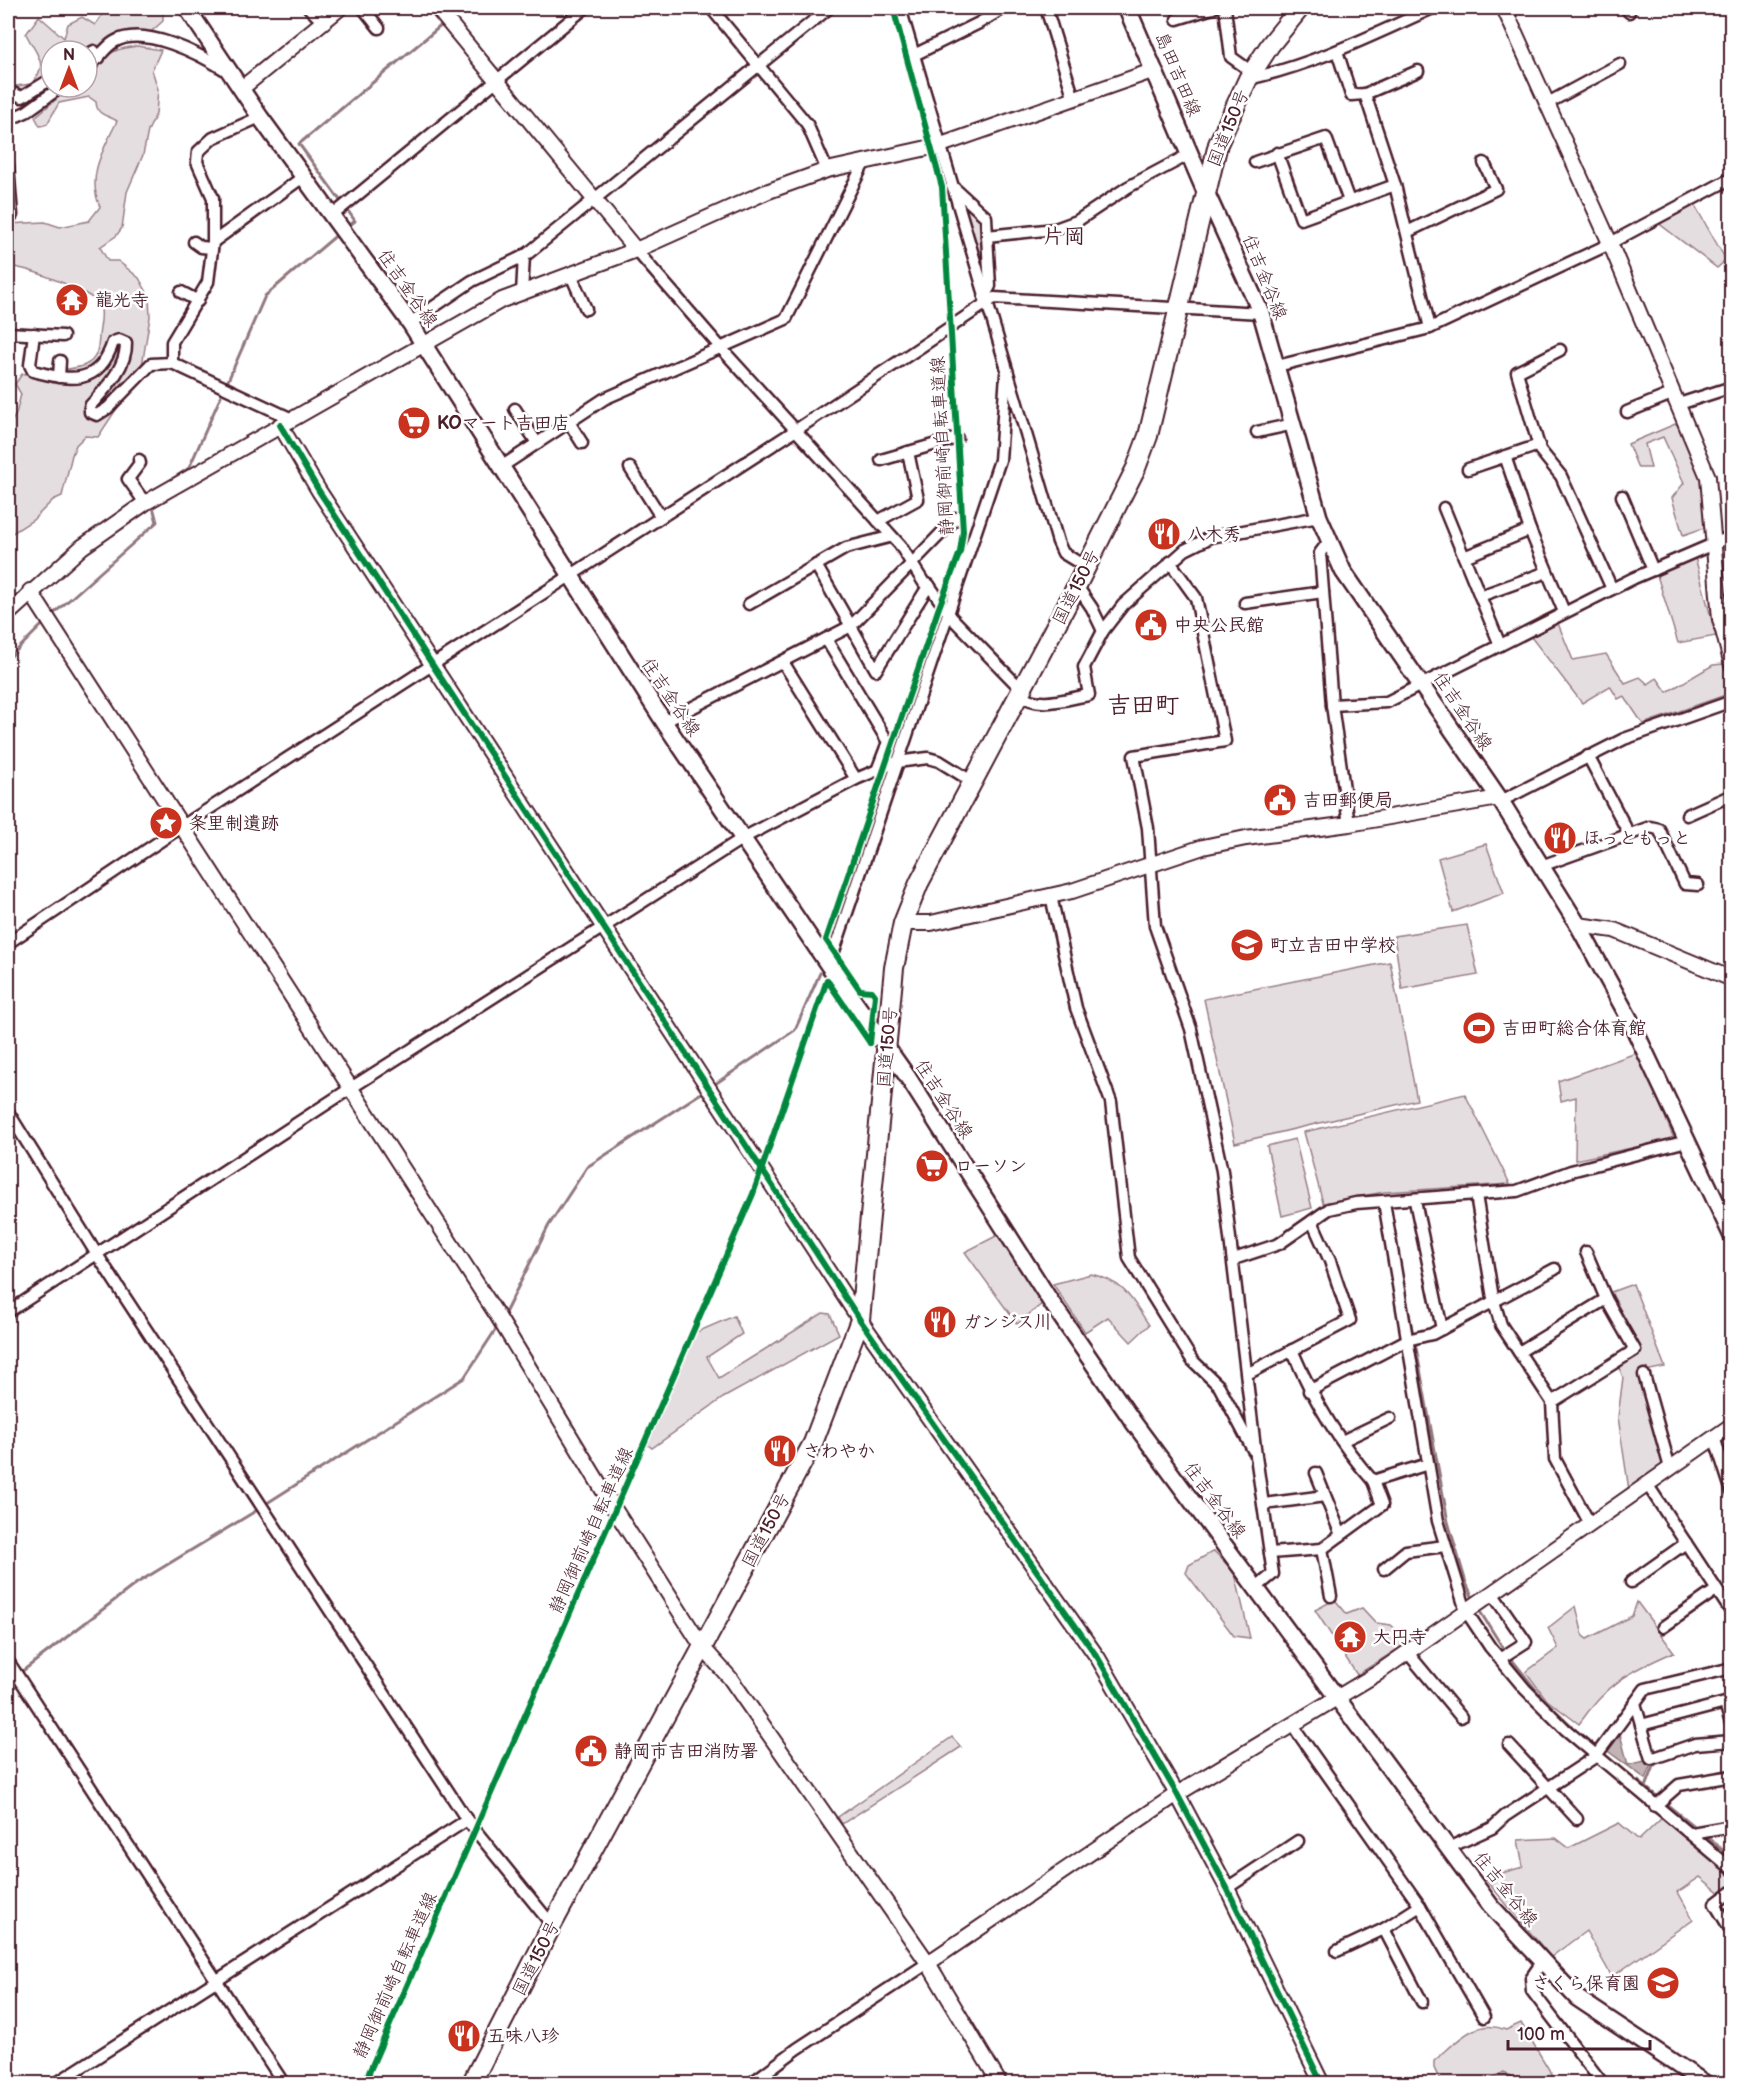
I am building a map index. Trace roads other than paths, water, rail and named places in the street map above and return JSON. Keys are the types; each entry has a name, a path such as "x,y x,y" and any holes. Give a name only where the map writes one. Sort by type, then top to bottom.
{"highway":[{"name":"国道150号","path":"476,2081 552,1925 813,1443 860,1320 894,968 903,923 919,883 1077,586 1136,468 1148,436 1205,190 1218,144 1250,76 1300,8"}],"main road":[{"name":"住吉金谷線","path":"187,8 303,177 341,218 424,345 568,576 664,722 887,1048 1100,1375 1337,1699 1491,1906 1542,1962 1577,1998 1706,2084"},
{"name":"島田吉田線","path":"1127,8 1205,190"},
{"name":"住吉金谷線","path":"1205,190 1261,313 1319,517 1343,572 1500,800 1578,926 1630,1020 1731,1236"}],"street":[{"path":"309,8 322,22"},
{"path":"242,88 340,8"},
{"path":"363,8 379,28"},
{"path":"437,8 636,250 721,348 878,521 913,563 924,583 929,585 947,610 1028,702 1039,703 1089,695 1084,667 1103,632 1123,605 1185,550 1211,537 1319,517"},
{"path":"341,218 497,80 585,8"},
{"path":"711,8 807,124 827,170"},
{"path":"410,323 472,281 524,255 829,8"},
{"path":"900,8 1006,375 1058,542 1063,553 1086,567"},
{"path":"914,55 1004,8"},
{"path":"1046,8 1074,99"},
{"path":"1177,19 1213,8"},
{"path":"1226,8 1231,57 1250,76 1270,74 1337,51 1433,8"},
{"path":"1504,8 1610,243 1708,477 1720,619 1731,665"},
{"path":"99,58 114,42 137,37 182,47 232,75"},
{"path":"1337,51 1351,95 1365,94 1418,71"},
{"path":"1546,104 1620,64"},
{"path":"8,614 30,591 82,547 149,501 502,300 636,250 766,192 827,170 941,145 1155,70"},
{"path":"8,91 22,98 39,87"},
{"path":"1365,94 1395,185 1430,328"},
{"path":"8,120 26,112 44,99"},
{"path":"172,363 172,342 208,282 213,245 213,198 197,162 198,152 213,138 260,117"},
{"path":"1255,162 1326,138 1349,201"},
{"path":"1277,153 1301,219 1395,185"},
{"path":"987,236 1054,229 1077,221 1098,205 1191,154"},
{"path":"501,467 604,399 786,319 864,163"},
{"path":"1407,232 1496,189 1484,163"},
{"path":"8,165 12,215 8,216"},
{"path":"194,242 201,247 213,245 303,177"},
{"path":"1277,366 1430,328 1610,243 1731,178"},
{"path":"951,185 986,217 990,286 985,301"},
{"path":"522,294 524,255"},
{"path":"571,275 586,309"},
{"path":"181,292 198,301"},
{"path":"8,943 181,827 796,430 985,301 994,298 1013,298 1261,313"},
{"path":"8,333 63,336"},
{"path":"34,334 30,365 33,370 59,378 91,375 108,360 113,342 119,340 126,343 126,354 110,384 90,406 90,412 97,415 108,408 151,364 172,363 285,422 319,491 603,929 860,1320 1098,1659 1177,1794 1227,1888 1322,2084"},
{"path":"1560,350 1517,372 1539,445 1561,476 1612,589"},
{"path":"59,378 60,361"},
{"path":"829,966 947,610 1000,460 1006,375"},
{"path":"1627,412 1731,387"},
{"path":"515,409 537,443"},
{"path":"569,422 582,443"},
{"path":"1257,432 1293,424"},
{"path":"881,460 957,438"},
{"path":"1468,469 1539,445"},
{"path":"878,521 918,499 908,452"},
{"path":"1505,456 1530,530 1564,612"},
{"path":"139,460 140,463 128,479 149,501"},
{"path":"630,468 661,517"},
{"path":"1622,496 1653,570"},
{"path":"1444,508 1500,645"},
{"path":"664,722 851,626 956,518"},
{"path":"1464,557 1530,530"},
{"path":"1332,705 1386,702 1422,686 1564,612 1731,536"},
{"path":"749,604 846,548 890,537"},
{"path":"1329,542 1320,553 1332,705 1349,824"},
{"path":"1170,562 1196,598 1225,741 1134,756 1148,828 1155,926 1191,1029 1222,1171 1256,1456 1274,1574 1256,1588"},
{"path":"816,565 876,670 929,585"},
{"path":"1479,596 1547,572"},
{"path":"1077,586 1092,608 1103,632"},
{"path":"30,591 500,1319 615,1510 703,1648 730,1678 928,1963 1000,2084"},
{"path":"1245,603 1323,592"},
{"path":"826,639 888,742 878,768"},
{"path":"783,662 856,779"},
{"path":"903,923 930,923 1051,896 1203,847 1246,838 1500,800 1624,739 1731,701"},
{"path":"1588,756 1629,834"},
{"path":"8,1312 351,1088 744,838 878,768 897,762 921,759 939,761 973,782"},
{"path":"1687,815 1731,795"},
{"path":"1541,866 1650,827 1659,829 1685,884 1698,885"},
{"path":"1051,896 1076,1008 1112,1102 1129,1258 1192,1360 1219,1386 1256,1456"},
{"path":"1578,926 1614,930 1731,979"},
{"path":"8,1112 96,1253 467,1820 552,1925"},
{"path":"1234,1260 1279,1244 1329,1209 1517,1191 1571,1171 1687,1141"},
{"path":"1476,1195 1494,1300 1501,1325 1552,1402 1555,1459 1590,1524"},
{"path":"1415,1201 1442,1329"},
{"path":"1384,1202 1428,1464 1445,1546 1466,1611 1490,1647 1504,1657 1525,1689 1595,1757 1693,1833 1731,1869"},
{"path":"1247,1374 1350,1320 1330,1261 1312,1221"},
{"path":"1552,1402 1635,1350 1606,1299 1586,1252"},
{"path":"1309,1391 1408,1340 1442,1329 1555,1269"},
{"path":"1519,1352 1606,1299"},
{"path":"1270,1553 1322,1549 1382,1505 1374,1481 1342,1441 1309,1391 1292,1350"},
{"path":"1644,1375 1670,1468"},
{"path":"1342,1441 1390,1418"},
{"path":"750,2084 797,2049 1177,1794 1293,1726 1408,1653 1731,1425"},
{"path":"1714,1437 1731,1492"},
{"path":"1374,1481 1428,1464"},
{"path":"1316,1473 1341,1535"},
{"path":"1647,1484 1731,1614"},
{"path":"1264,1504 1325,1496"},
{"path":"1631,1582 1686,1544"},
{"path":"1384,1569 1406,1551 1445,1546"},
{"path":"1322,1549 1331,1596"},
{"path":"1663,1627 1716,1590"},
{"path":"1492,1593 1526,1642 1504,1657"},
{"path":"1408,1653 1461,1717"},
{"path":"11,1666 284,2084"},
{"path":"1448,1848 1492,1828 1546,1788 1595,1757 1645,1689 1731,1668"},
{"path":"1635,1703 1651,1759 1695,1744 1731,1741"},
{"path":"1641,1725 1725,1703 1731,1727"},
{"path":"1293,1726 1420,1906 1484,2017"},
{"path":"1509,1745 1546,1788 1577,1819"},
{"path":"1656,1805 1679,1785 1731,1776"},
{"path":"55,2084 467,1820"},
{"path":"1693,1833 1731,1826"},
{"path":"1227,1888 1298,1841"},
{"path":"1731,1891 1715,1904 1731,1932"},
{"path":"1337,1952 1384,1929 1420,1906"},
{"path":"1384,1929 1422,2002"},
{"path":"1542,1962 1531,1978 1532,1991 1603,2084"}],"waterway":[{"path":"342,203 299,144 443,24"},
{"path":"346,208 355,221 346,228"},
{"path":"227,383 265,296 339,233"},
{"path":"165,484 189,468 221,396"},
{"path":"51,616 157,522 152,503"},
{"path":"8,659 45,622"},
{"path":"712,1086 795,1030 820,973"},
{"path":"503,1317 549,1225 587,1167 706,1090"},
{"path":"1397,1250 1413,1335"},
{"path":"264,1505 464,1378 498,1326"},
{"path":"1415,1342 1448,1522 1472,1596"},
{"path":"20,1673 137,1583 259,1509"},
{"path":"1479,1610 1505,1651"},
{"path":"1509,1656 1544,1700 1571,1725"},
{"path":"8,1684 15,1678"},
{"path":"1646,1787 1656,1761"},
{"path":"1638,1781 1697,1829"},
{"path":"1705,1835 1732,1857"}],"place":[{"name":"龍光寺","path":"72,300"},
{"name":"KOマート吉田店","path":"414,423"},
{"name":"八木秀","path":"1164,534"},
{"name":"中央公民館","path":"1151,625"},
{"name":"吉田郵便局","path":"1280,800"},
{"name":"条里制遺跡","path":"166,823"},
{"name":"ほっともっと","path":"1560,838"},
{"name":"町立吉田中学校","path":"1247,945"},
{"name":"吉田町総合体育館","path":"1479,1028"},
{"name":"ローソン","path":"932,1166"},
{"name":"ガンジス川","path":"940,1322"},
{"name":"さわやか","path":"780,1451"},
{"name":"大円寺","path":"1350,1637"},
{"name":"静岡市吉田消防署","path":"591,1751"},
{"name":"さくら保育園","path":"1663,1983"},
{"name":"五味八珍","path":"464,2036"}],"district":[{"name":"片岡","path":"1064,236"},
{"name":"吉田町","path":"1143,705"}]}
